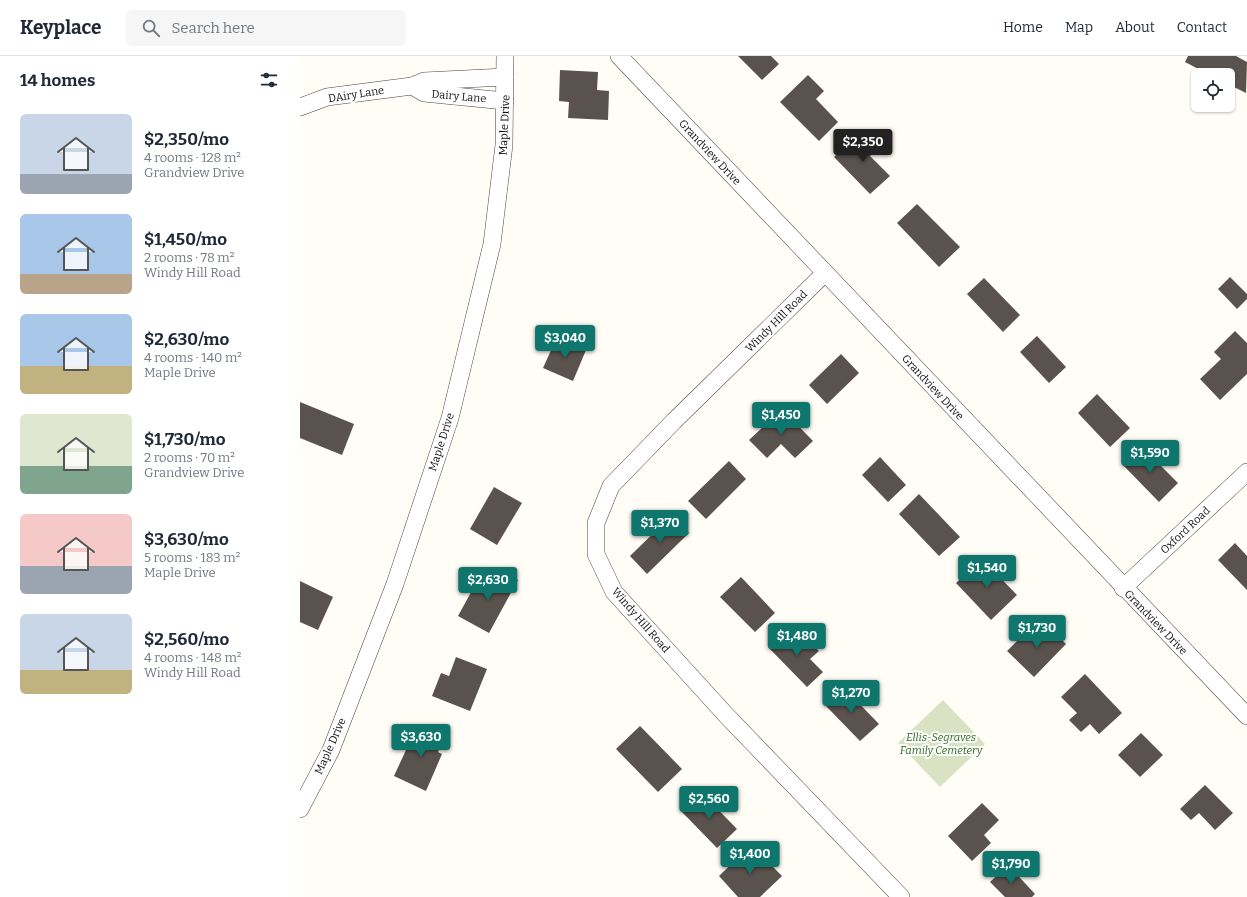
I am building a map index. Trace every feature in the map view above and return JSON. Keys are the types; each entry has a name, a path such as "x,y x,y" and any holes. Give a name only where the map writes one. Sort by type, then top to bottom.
{"street":[{"name":"Maple Drive","path":"300,809 331,750 395,584 450,418 492,244 504,146 506,56"},
{"name":"Grandview Drive","path":"619,56 1123,588 1247,716"},
{"name":"Dairy Lane","path":"412,86 424,81 505,78"},
{"name":"Dairy Lane","path":"412,86 424,93 505,101"},
{"name":"DAiry Lane","path":"300,107 326,97 412,86"},
{"name":"Windy Hill Road","path":"824,273 674,421 611,486 596,523 596,554 614,592 726,715 901,897"},
{"name":"Oxford Road","path":"1123,588 1247,472"}],"green space":[{"name":"Ellis-Segraves Family Cemetery","path":"943,700 985,744 940,787 898,743"}],"building":[{"path":"738,56 771,56 779,64 762,80"},
{"path":"1188,56 1236,56 1247,62 1246,93 1235,88 1235,68 1197,68 1185,62"},
{"path":"560,70 598,72 597,90 609,91 608,120 568,118 569,102 559,101"},
{"path":"808,75 824,91 816,99 838,122 819,141 780,102"},
{"path":"862,131 879,148 870,156 890,176 870,194 834,157"},
{"path":"917,204 960,247 939,267 897,223"},
{"path":"1230,277 1247,294 1247,299 1237,309 1218,289"},
{"path":"984,278 1020,315 1003,332 967,294"},
{"path":"1235,331 1247,343 1247,374 1220,400 1200,379 1221,359 1214,352"},
{"path":"1037,336 1066,367 1049,383 1020,352"},
{"path":"557,337 586,350 573,381 543,368"},
{"path":"841,354 859,373 827,404 809,385"},
{"path":"1097,394 1130,428 1110,447 1078,413"},
{"path":"300,402 354,424 342,455 300,438"},
{"path":"782,409 813,441 795,458 781,444 767,458 749,440"},
{"path":"1141,446 1178,483 1159,502 1122,464"},
{"path":"880,457 906,485 888,502 862,475"},
{"path":"729,461 746,479 706,519 688,501"},
{"path":"494,487 522,503 497,545 470,529"},
{"path":"919,494 960,537 939,556 899,514"},
{"path":"672,515 689,533 647,574 630,556"},
{"path":"1235,543 1247,556 1247,590 1218,560"},
{"path":"982,559 1017,595 991,620 956,583"},
{"path":"500,571 518,580 489,633 458,616 481,574 494,582"},
{"path":"741,577 775,613 755,632 720,597"},
{"path":"300,581 333,597 318,630 300,622"},
{"path":"1044,622 1066,644 1034,677 1007,651 1030,628 1034,632"},
{"path":"785,631 798,644 805,637 819,651 810,659 823,672 807,687 768,647"},
{"path":"456,657 487,669 470,711 432,696 441,673 449,676"},
{"path":"1085,674 1122,713 1099,734 1090,724 1081,732 1069,720 1077,713 1061,697"},
{"path":"842,686 879,724 860,741 824,704"},
{"path":"418,724 445,736 438,752 442,754 426,791 394,776"},
{"path":"640,726 682,769 658,792 616,749"},
{"path":"1141,733 1163,755 1140,777 1118,755"},
{"path":"1205,785 1233,813 1215,830 1199,813 1191,820 1180,809"},
{"path":"701,792 737,829 717,848 681,811"},
{"path":"982,803 999,820 984,835 991,843 972,861 948,836"},
{"path":"751,845 782,876 760,897 738,897 719,876"},
{"path":"1008,865 1035,894 1032,897 1005,897 990,882"}]}
